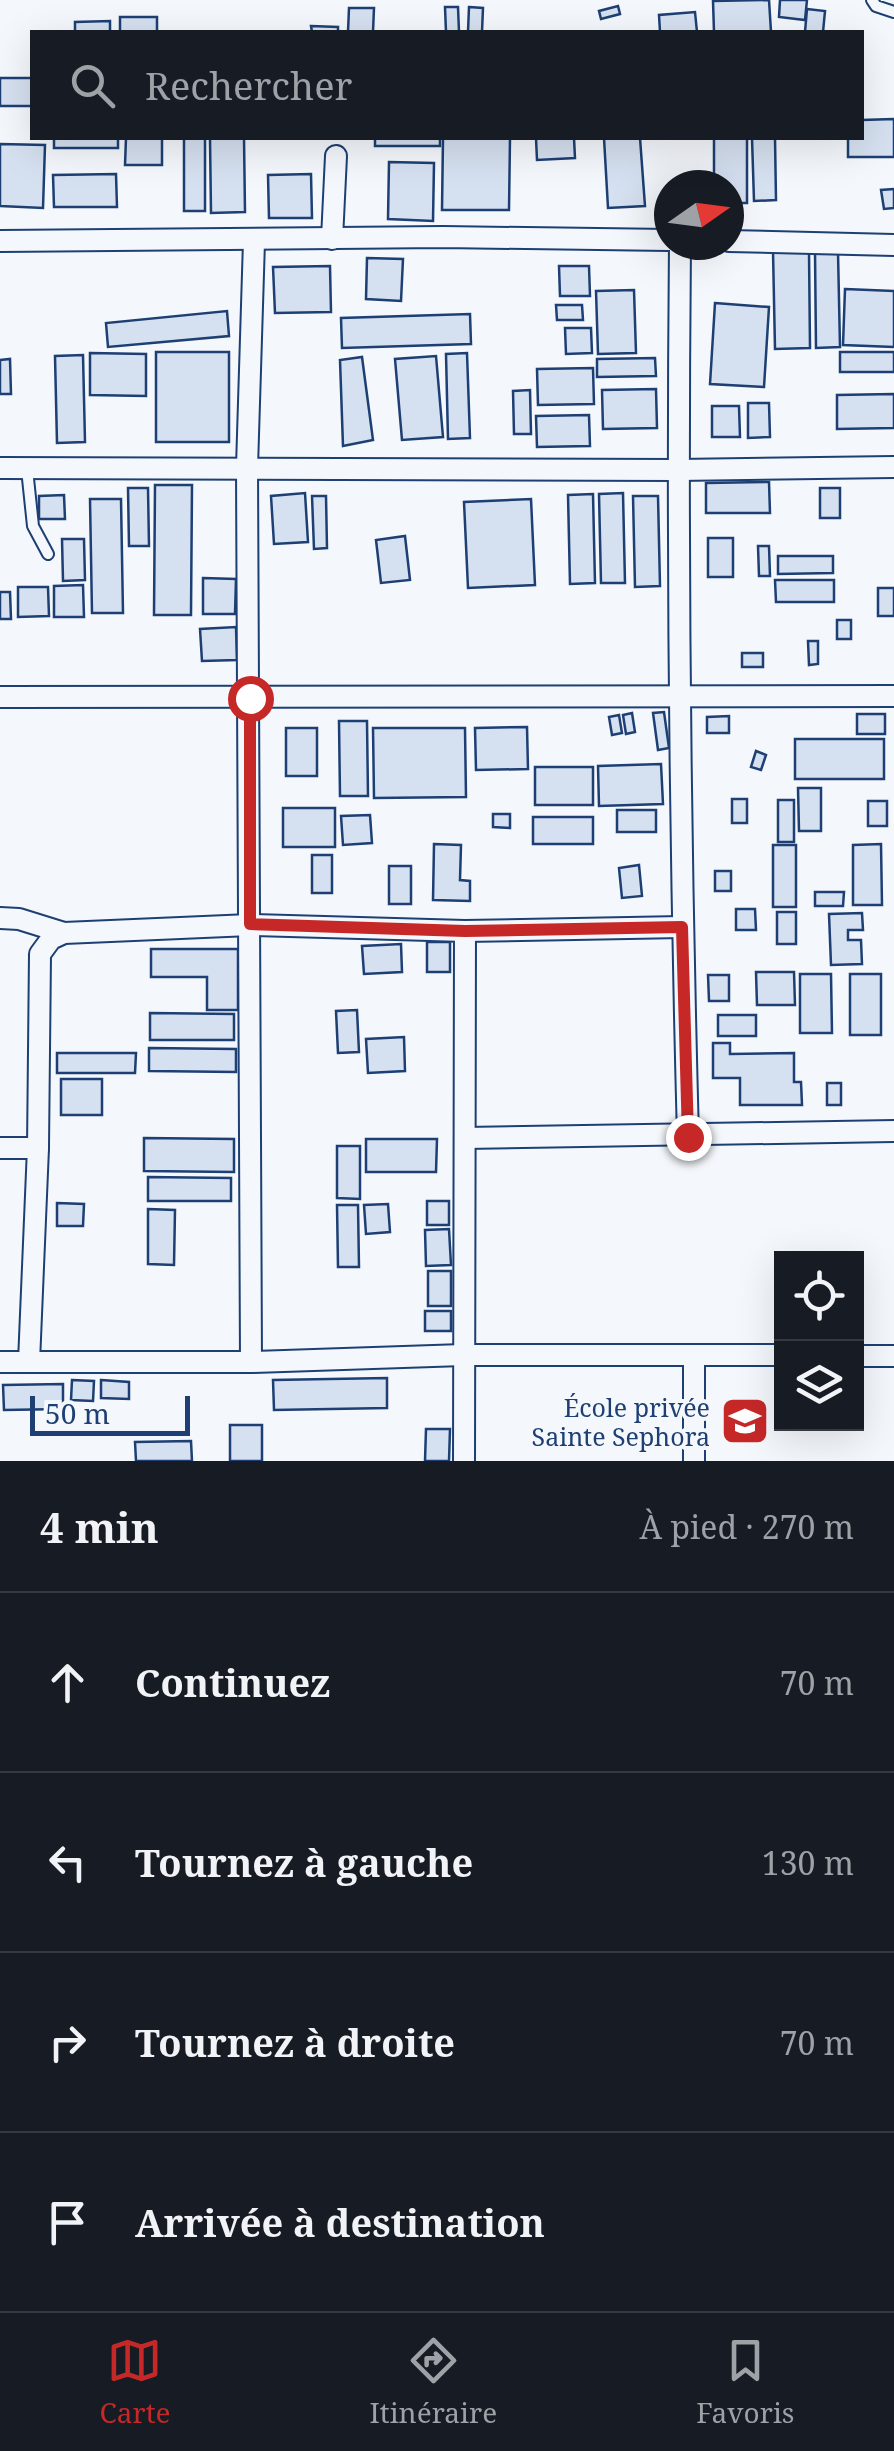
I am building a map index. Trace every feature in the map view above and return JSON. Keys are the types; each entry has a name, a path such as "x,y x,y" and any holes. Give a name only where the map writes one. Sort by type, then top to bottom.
{"street":[{"path":"332,239 336,156"},
{"path":"0,241 654,240"},
{"path":"251,1362 247,467 254,241"},
{"path":"744,241 894,245"},
{"path":"680,260 682,927 688,1137"},
{"path":"0,468 678,470 894,466"},
{"path":"0,697 894,696"},
{"path":"0,918 19,919 64,932 250,924 465,931 682,927"},
{"path":"464,1461 465,931"},
{"path":"29,1362 38,1148 40,954 51,939 64,932"},
{"path":"465,1138 894,1131"},
{"path":"0,1148 38,1148"},
{"path":"694,1354 694,1461"},
{"path":"0,1362 774,1355"},
{"path":"864,1356 894,1356"}],"lane":[{"path":"872,0 876,6 894,12"},
{"path":"27,468 33,526 48,554"}],"building":[{"path":"769,0 771,30 714,30 713,1"},
{"path":"780,0 807,0 805,20 779,17"},
{"path":"618,6 620,14 601,19 599,11"},
{"path":"445,7 458,7 459,30 446,30"},
{"path":"469,7 483,8 482,30 468,30"},
{"path":"349,8 374,8 373,30 348,30"},
{"path":"807,9 825,11 823,30 805,30"},
{"path":"695,12 697,30 660,30 659,15"},
{"path":"120,17 157,17 157,30 120,30"},
{"path":"110,21 110,30 75,30 75,22"},
{"path":"311,26 338,27 338,30 312,30"},
{"path":"0,78 30,78 30,106 0,106"},
{"path":"894,119 894,157 848,157 848,140 864,140 864,120"},
{"path":"54,140 118,140 118,148 54,148"},
{"path":"126,140 162,140 162,165 125,165"},
{"path":"184,140 205,140 205,211 184,211"},
{"path":"210,140 244,140 245,212 211,213"},
{"path":"375,140 440,140 440,146 375,146"},
{"path":"443,140 510,140 509,210 442,210"},
{"path":"536,140 574,140 575,158 537,160"},
{"path":"604,140 640,140 645,206 608,208"},
{"path":"714,140 747,140 747,203 744,170 714,170"},
{"path":"752,140 775,140 776,200 754,201"},
{"path":"0,144 45,145 43,208 0,206"},
{"path":"389,162 434,163 433,221 388,219"},
{"path":"116,174 117,207 54,207 53,175"},
{"path":"311,174 312,218 269,218 268,175"},
{"path":"894,189 894,208 884,209 881,190"},
{"path":"773,251 809,251 810,348 775,349"},
{"path":"815,252 838,252 840,347 816,348"},
{"path":"367,258 403,259 401,301 366,299"},
{"path":"330,266 331,312 275,313 273,267"},
{"path":"559,266 589,266 590,296 560,296"},
{"path":"845,289 894,291 894,347 843,345"},
{"path":"634,290 636,353 598,354 596,291"},
{"path":"715,303 769,307 764,387 710,384"},
{"path":"556,305 582,305 583,320 557,320"},
{"path":"227,311 229,336 108,347 106,323"},
{"path":"470,314 471,344 342,348 341,318"},
{"path":"565,328 591,328 592,353 566,354"},
{"path":"156,352 229,352 229,442 156,442"},
{"path":"840,352 894,352 894,372 840,372"},
{"path":"90,353 146,354 146,396 90,395"},
{"path":"467,353 470,438 448,439 446,354"},
{"path":"83,355 85,442 57,443 55,356"},
{"path":"436,356 443,437 402,440 395,359"},
{"path":"362,357 373,440 343,446 340,360"},
{"path":"655,358 656,376 597,377 597,359"},
{"path":"10,359 11,394 0,394 0,360"},
{"path":"593,368 594,404 538,405 537,369"},
{"path":"656,389 657,428 603,429 602,390"},
{"path":"530,390 531,434 514,434 513,391"},
{"path":"894,394 894,428 837,429 837,395"},
{"path":"748,403 769,403 770,437 748,438"},
{"path":"712,406 739,406 740,437 712,437"},
{"path":"589,415 590,446 537,447 536,416"},
{"path":"769,482 770,513 706,513 706,483"},
{"path":"155,485 192,485 191,615 154,615"},
{"path":"128,488 148,488 149,546 129,546"},
{"path":"820,488 840,488 840,518 820,518"},
{"path":"305,493 308,542 274,544 271,496"},
{"path":"623,493 625,583 601,583 599,494"},
{"path":"593,494 595,583 570,584 568,495"},
{"path":"64,495 65,519 39,519 39,496"},
{"path":"312,496 326,496 327,548 314,549"},
{"path":"633,496 658,496 660,586 635,587"},
{"path":"90,499 121,499 123,613 92,613"},
{"path":"531,499 535,585 468,588 464,502"},
{"path":"405,536 410,580 381,583 376,540"},
{"path":"708,538 733,538 733,577 708,577"},
{"path":"62,539 84,539 85,580 63,581"},
{"path":"758,546 769,546 770,576 759,576"},
{"path":"778,556 833,556 833,573 778,574"},
{"path":"203,578 236,579 235,614 203,614"},
{"path":"775,580 834,580 834,602 776,602"},
{"path":"83,585 84,617 54,617 54,586"},
{"path":"18,587 48,587 49,616 18,617"},
{"path":"878,588 894,588 894,616 878,616"},
{"path":"0,592 10,592 11,619 0,619"},
{"path":"837,620 851,620 851,639 837,639"},
{"path":"236,627 237,660 202,661 200,629"},
{"path":"808,641 818,641 818,664 809,665"},
{"path":"742,653 763,653 763,667 742,667"},
{"path":"664,712 669,748 658,750 653,713"},
{"path":"632,713 635,732 626,734 623,715"},
{"path":"857,714 885,714 885,734 857,734"},
{"path":"619,715 622,733 612,735 609,717"},
{"path":"729,716 729,733 707,733 707,717"},
{"path":"339,721 367,721 368,796 340,796"},
{"path":"527,727 528,769 476,770 475,728"},
{"path":"286,728 317,728 317,776 286,776"},
{"path":"373,728 465,728 466,797 374,798"},
{"path":"795,739 884,739 884,779 795,779"},
{"path":"756,751 766,755 761,770 751,767"},
{"path":"661,764 663,804 599,806 598,766"},
{"path":"535,767 593,767 593,805 535,805"},
{"path":"798,788 821,788 821,831 799,831"},
{"path":"732,799 747,799 747,823 732,823"},
{"path":"778,800 794,800 794,842 778,842"},
{"path":"868,801 887,801 887,826 868,826"},
{"path":"283,808 335,808 335,847 283,847"},
{"path":"617,810 656,810 656,832 617,832"},
{"path":"493,814 510,814 510,828 493,827"},
{"path":"370,815 372,843 343,845 341,816"},
{"path":"533,817 593,817 593,844 533,844"},
{"path":"434,844 461,845 460,880 470,881 470,901 433,900"},
{"path":"881,844 882,905 853,905 853,845"},
{"path":"773,845 796,845 796,907 773,907"},
{"path":"312,855 332,855 332,893 312,893"},
{"path":"639,865 642,896 622,898 619,868"},
{"path":"389,866 411,866 411,904 389,904"},
{"path":"715,871 731,871 731,891 715,891"},
{"path":"815,892 844,892 843,906 815,906"},
{"path":"736,909 755,909 756,930 736,930"},
{"path":"777,912 796,912 796,944 777,944"},
{"path":"862,913 863,930 848,930 848,940 861,940 862,964 831,965 829,914"},
{"path":"427,942 450,942 450,972 427,972"},
{"path":"401,944 402,972 364,974 362,946"},
{"path":"151,949 238,949 238,1010 207,1010 207,977 151,977"},
{"path":"756,972 794,972 795,1005 757,1005"},
{"path":"800,974 831,974 832,1033 800,1033"},
{"path":"850,974 881,974 881,1035 850,1035"},
{"path":"708,975 729,975 729,1001 709,1001"},
{"path":"357,1010 359,1052 338,1053 336,1011"},
{"path":"150,1013 234,1014 234,1040 150,1040"},
{"path":"718,1015 756,1015 756,1036 718,1036"},
{"path":"404,1037 405,1071 368,1073 366,1039"},
{"path":"713,1043 730,1043 730,1054 794,1053 794,1082 801,1082 802,1105 740,1105 740,1078 713,1078"},
{"path":"149,1048 236,1049 236,1072 149,1071"},
{"path":"57,1053 136,1053 135,1073 57,1073"},
{"path":"61,1079 102,1079 102,1115 61,1115"},
{"path":"827,1083 841,1083 841,1105 827,1105"},
{"path":"144,1138 234,1139 234,1172 144,1171"},
{"path":"366,1139 437,1139 436,1172 366,1172"},
{"path":"337,1146 360,1146 360,1199 337,1198"},
{"path":"148,1177 231,1178 231,1201 148,1201"},
{"path":"427,1201 449,1201 449,1225 427,1225"},
{"path":"57,1203 84,1204 83,1226 57,1226"},
{"path":"388,1204 390,1232 366,1234 364,1205"},
{"path":"337,1205 358,1205 359,1267 338,1267"},
{"path":"148,1209 175,1210 174,1265 148,1264"},
{"path":"449,1229 451,1265 426,1266 425,1230"},
{"path":"428,1271 451,1271 451,1306 428,1306"},
{"path":"425,1311 451,1311 451,1331 425,1331"},
{"path":"387,1378 387,1408 274,1410 273,1380"},
{"path":"72,1380 94,1381 93,1401 71,1400"},
{"path":"101,1380 129,1382 129,1399 101,1398"},
{"path":"63,1384 63,1409 4,1410 3,1385"},
{"path":"230,1425 262,1425 262,1461 230,1461"},
{"path":"426,1429 450,1429 449,1461 425,1461"},
{"path":"191,1441 192,1461 136,1461 135,1442"}],"place":[{"name":"École privée Sainte Sephora","path":"745,1421"}],"route":[{"path":"250,698 250,924 465,931 682,927 688,1137"}]}
